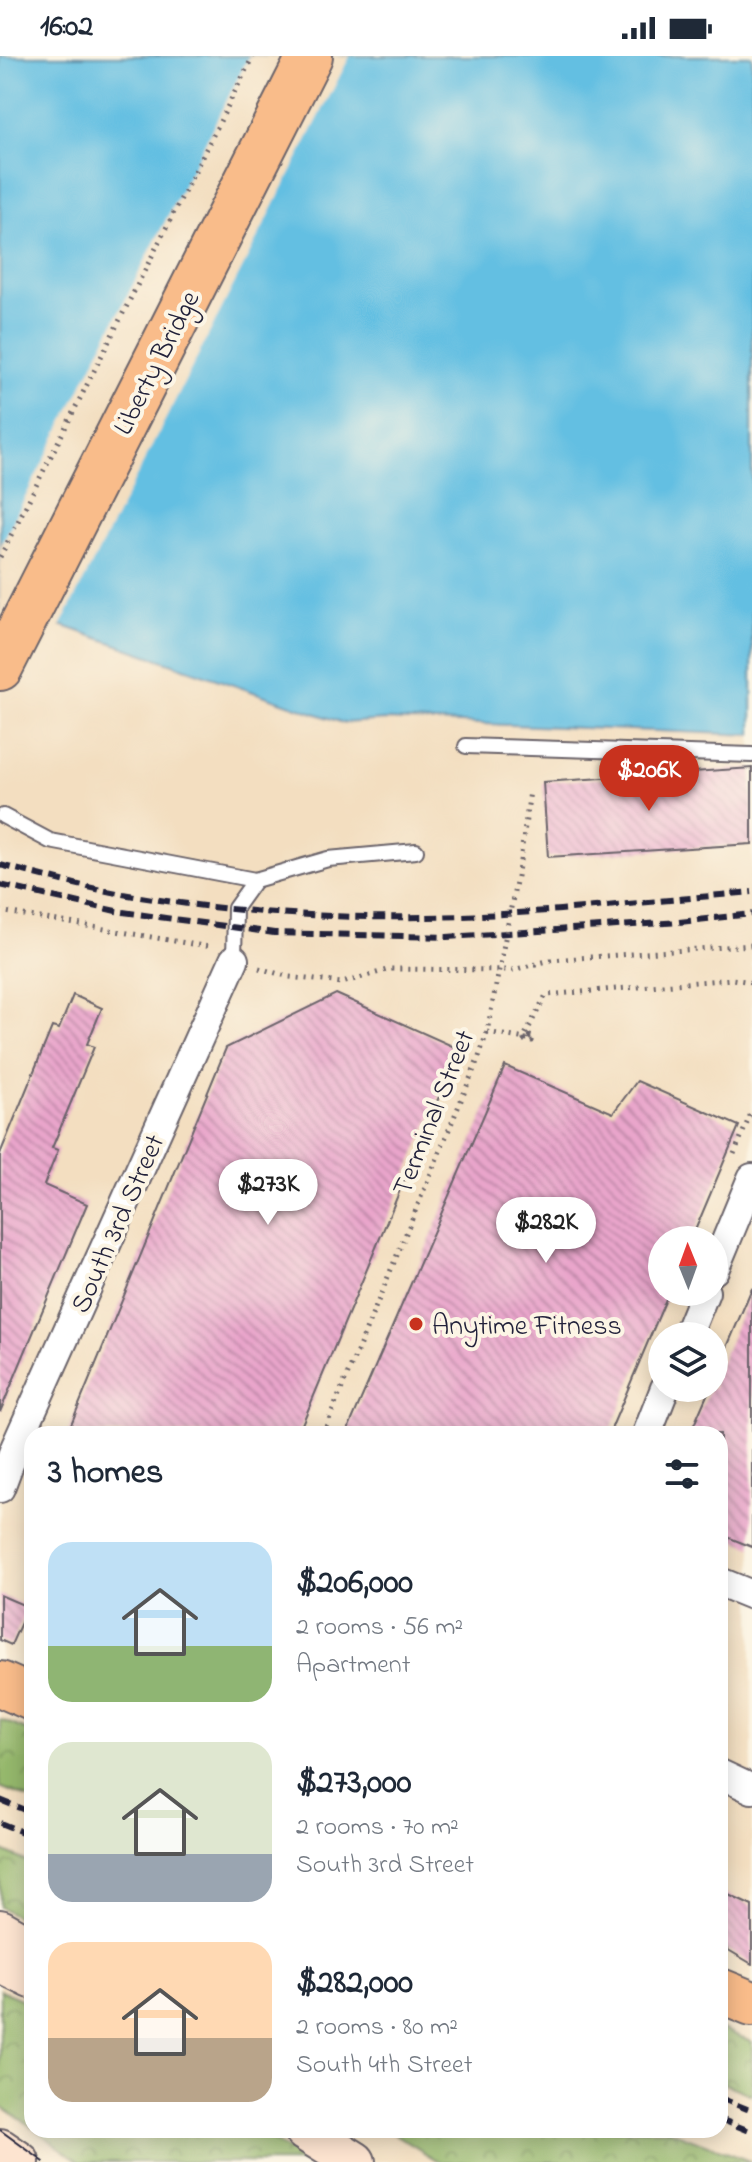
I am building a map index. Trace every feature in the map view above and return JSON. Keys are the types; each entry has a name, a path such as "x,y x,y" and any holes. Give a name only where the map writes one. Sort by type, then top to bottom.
{"main road":[{"name":"Liberty Bridge","path":"0,668 310,56"},
{"path":"0,1684 24,1694"},
{"path":"0,1930 24,1944"},
{"path":"0,1962 24,1974"},
{"path":"728,1994 752,2004"},
{"path":"0,2149 19,2162"}],"street":[{"name":"South 3rd Street","path":"31,1426 234,960"},
{"path":"728,1236 752,1178"},
{"path":"650,1426 660,1402"},
{"name":"South 3rd Street","path":"10,1474 24,1442"},
{"path":"728,1585 752,1595"},
{"path":"728,1778 752,1789"}],"lane":[{"path":"466,746 752,755"},
{"path":"3,816 50,841 255,880 328,859 416,851"},
{"path":"234,960 235,908 255,880"}],"path":[{"path":"0,557 253,56"},
{"name":"Terminal Street","path":"326,1426 479,1057 487,1032 520,861 530,791"},
{"path":"0,911 214,948 234,960 289,977 342,983 390,969 513,970 551,960 752,945"},
{"path":"525,1037 546,995 732,979 752,982"},
{"path":"487,1032 525,1037 532,1038 525,1036 525,1039 532,1041 533,1037 525,1036 524,1040 532,1041 534,1037 525,1037"}],"green space":[{"path":"0,1719 24,1730 24,1797 0,1787"},
{"path":"0,1850 24,1860 24,1920 0,1907"},
{"path":"0,1990 24,2000 24,2122 0,2105"},
{"path":"728,2032 752,2042 752,2095 728,2085"},
{"path":"47,2138 268,2138 308,2162 80,2162"},
{"path":"401,2138 690,2138 752,2162 440,2162"}],"water":[{"path":"0,56 752,56 752,735 386,720 343,723 12,609 0,609"}],"pier":[{"path":"249,56 350,56 59,629 11,613 0,613 0,547"}],"building":[{"path":"752,768 752,844 548,857 543,782"},
{"path":"336,994 459,1049 301,1426 70,1426 226,1048"},
{"path":"73,995 102,1008 87,1044 94,1047 52,1148 58,1150 44,1185 87,1204 0,1412 0,1154 52,1027 59,1029"},
{"path":"505,1066 613,1113 637,1081 739,1126 697,1226 648,1226 648,1306 663,1306 656,1322 648,1322 648,1342 612,1426 349,1426"},
{"path":"752,1288 752,1547 728,1537 728,1426 693,1426 704,1402 728,1402 728,1345"},
{"path":"0,1595 24,1605 24,1616 11,1645 0,1640"},
{"path":"728,1895 752,1906 752,1964 728,1950"}],"tram line":[{"path":"0,2130 44,2162"}],"railway":[{"path":"0,865 151,899 229,909 347,917 508,914 752,892"},
{"path":"0,885 116,911 274,933 447,937 679,922 752,914"},
{"path":"0,1800 24,1810"},
{"path":"0,1823 24,1833"},
{"path":"728,2101 752,2111"},
{"path":"728,2122 752,2132"}],"place":[{"name":"Anytime Fitness","path":"416,1324"}]}
